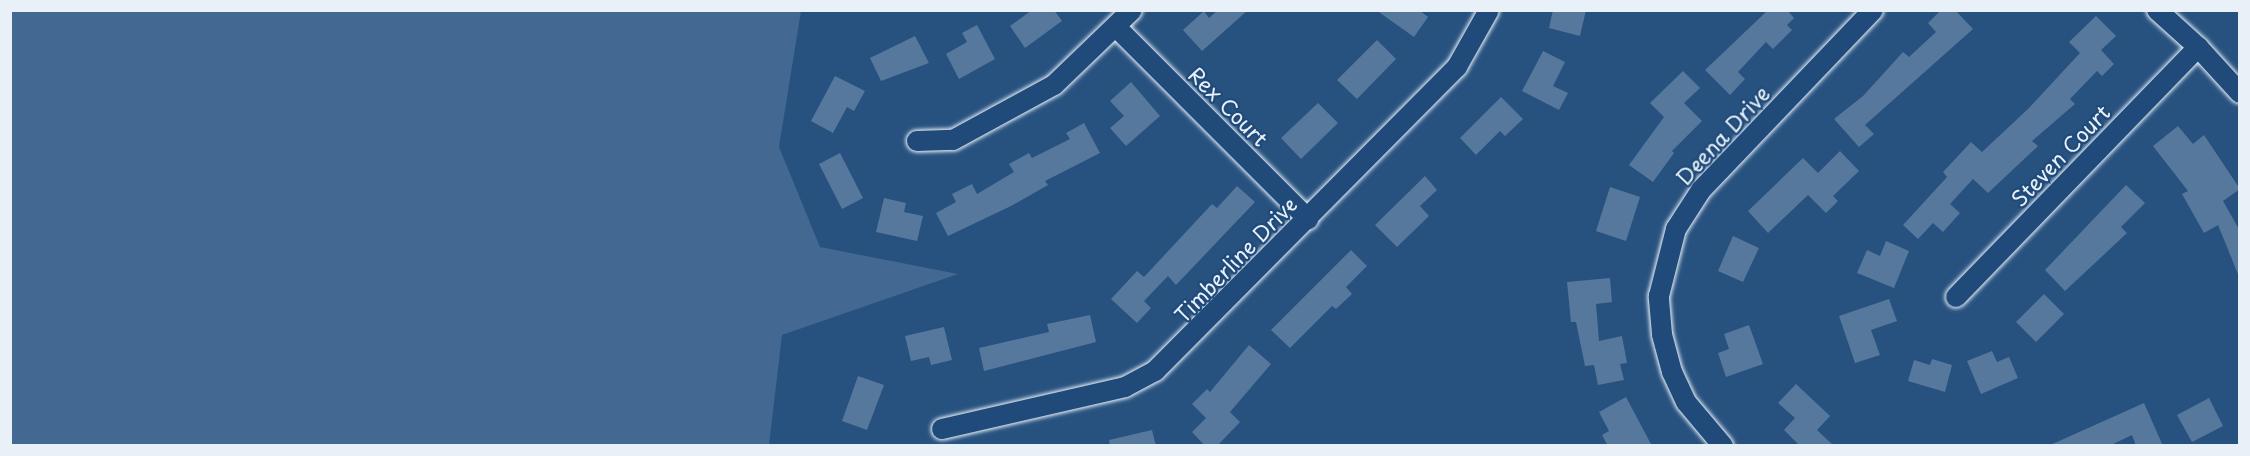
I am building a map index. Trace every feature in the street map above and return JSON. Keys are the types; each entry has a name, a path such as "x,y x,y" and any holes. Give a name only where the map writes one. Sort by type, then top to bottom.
{"street":[{"path":"917,141 953,140 1007,113 1069,74 1132,10"},
{"name":"Timberline Drive","path":"942,429 1125,387 1155,371 1457,67 1489,10"},
{"name":"Deena Drive","path":"1723,446 1686,402 1672,372 1662,334 1659,296 1676,229 1701,190 1873,10"},
{"path":"2157,10 2198,47 2240,93"},
{"name":"Rex Court","path":"1116,27 1308,219"},
{"name":"Steven Court","path":"1956,297 2198,47"}],"shaded area":[{"path":"10,11 801,11 779,147 820,247 958,274 782,335 769,445 11,445"}],"building":[{"path":"1032,10 1054,10 1062,21 1025,48 1010,26"},
{"path":"1218,10 1248,10 1202,51 1183,30 1204,11 1209,18"},
{"path":"1376,10 1419,10 1428,17 1414,37"},
{"path":"1553,10 1586,10 1580,36 1549,28"},
{"path":"1768,10 1787,10 1794,18 1787,25 1792,30 1773,49 1766,42 1738,72 1745,79 1730,95 1705,70"},
{"path":"1941,10 1955,10 1973,29 1865,125 1874,134 1859,147 1834,119 1863,96 1903,52 1909,57 1936,32 1928,23"},
{"path":"2096,16 2116,36 2101,50 2114,64 2102,76 2097,71 2070,99 2075,104 2032,141 2038,146 1988,193 1973,179 1950,204 1960,213 1943,232 1933,223 1918,239 1903,225 1947,177 1943,172 1971,142 1982,152 2029,108 2080,53 2069,42"},
{"path":"977,25 995,59 959,79 946,54 967,42 962,33"},
{"path":"915,36 929,63 881,81 870,58"},
{"path":"1377,40 1396,59 1357,99 1337,80"},
{"path":"1543,51 1565,62 1553,86 1568,93 1559,110 1522,91"},
{"path":"1683,71 1700,88 1684,103 1702,121 1672,151 1674,153 1653,182 1629,165 1664,117 1650,103"},
{"path":"835,76 865,91 854,111 847,107 833,133 811,121"},
{"path":"1131,82 1160,116 1126,146 1110,128 1124,116 1110,101"},
{"path":"1501,97 1523,119 1505,136 1500,131 1476,155 1460,138"},
{"path":"1318,103 1338,123 1301,159 1281,138"},
{"path":"1084,123 1100,153 1045,181 1048,185 1011,206 948,236 936,213 956,202 952,194 972,184 977,194 1014,172 1009,164 1029,153 1032,158 1070,139 1066,133"},
{"path":"2178,126 2193,144 2204,135 2240,189 2223,201 2240,231 2240,279 2218,225 2204,233 2182,194 2188,191 2153,146"},
{"path":"1840,151 1859,171 1833,196 1838,201 1826,213 1808,195 1768,233 1748,211 1803,158 1818,173"},
{"path":"840,153 863,198 842,209 819,164"},
{"path":"1425,176 1437,190 1420,206 1429,216 1397,247 1375,225"},
{"path":"2126,185 2145,203 2121,227 2127,233 2065,291 2045,270"},
{"path":"1237,186 1255,202 1176,285 1168,276 1144,301 1151,308 1137,323 1111,299 1137,271 1144,277 1212,204 1217,208"},
{"path":"1610,187 1640,197 1626,241 1596,231"},
{"path":"884,198 906,203 904,212 923,216 917,241 876,232"},
{"path":"1733,236 1759,248 1743,282 1718,271"},
{"path":"1886,241 1909,251 1894,288 1857,273 1867,250 1880,256"},
{"path":"1351,250 1367,266 1346,287 1352,294 1336,309 1332,306 1290,348 1271,330"},
{"path":"1610,278 1612,302 1596,304 1599,341 1622,336 1627,363 1620,364 1624,380 1598,385 1594,365 1585,366 1576,322 1571,322 1567,282"},
{"path":"2044,294 2064,314 2036,342 2016,322"},
{"path":"1889,299 1897,321 1871,330 1880,355 1855,363 1839,316"},
{"path":"1090,315 1096,342 984,371 979,348 1049,332 1047,324"},
{"path":"1749,325 1763,364 1726,377 1718,353 1729,349 1724,334"},
{"path":"944,327 952,360 931,365 929,357 911,361 905,336"},
{"path":"1249,345 1271,364 1230,412 1240,422 1217,446 1205,446 1192,432 1206,418 1192,404 1207,389 1210,392"},
{"path":"1992,351 1997,362 2009,357 2018,378 1981,394 1967,361"},
{"path":"1932,359 1952,365 1945,392 1908,381 1914,360 1930,365"},
{"path":"858,376 884,385 867,430 842,421"},
{"path":"1796,384 1830,416 1817,430 1834,446 1800,446 1784,430 1795,418 1778,403"},
{"path":"1626,397 1652,446 1608,446 1602,435 1609,431 1599,412"},
{"path":"2209,398 2223,426 2192,442 2177,415"},
{"path":"2144,403 2163,446 2136,446 2132,435 2109,446 2048,446"},
{"path":"1152,430 1156,446 1110,446 1109,440"}]}
